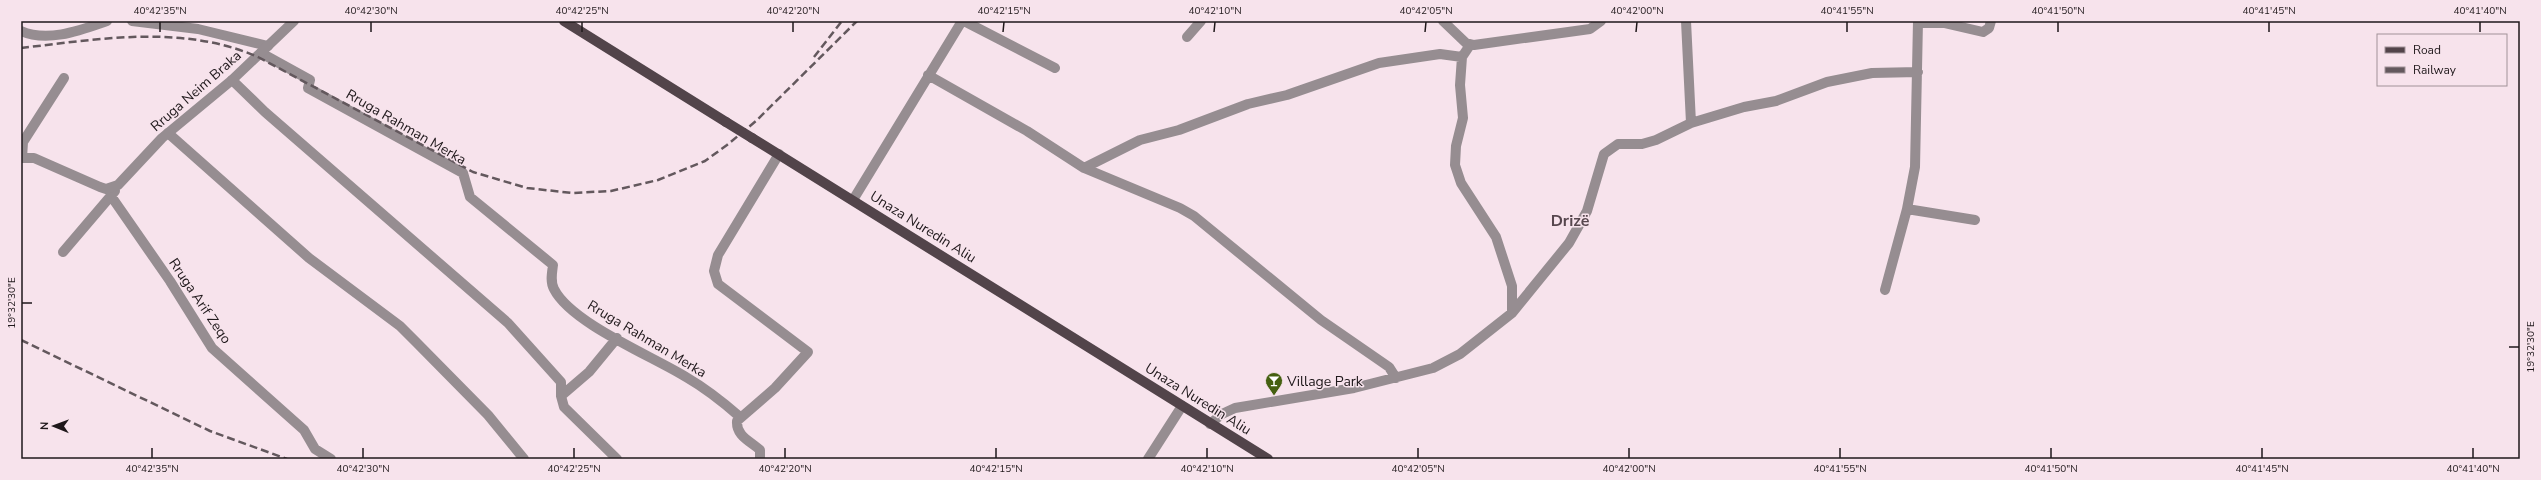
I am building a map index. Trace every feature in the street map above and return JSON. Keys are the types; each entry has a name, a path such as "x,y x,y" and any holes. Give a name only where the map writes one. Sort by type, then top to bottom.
{"main road":[{"name":"Unaza Nuredin Aliu","path":"564,21 1268,459"}],"street":[{"path":"21,31 34,36 51,35 87,28 107,21"},
{"path":"132,21 204,31 265,50"},
{"name":"Rruga Neim Braka","path":"63,252 111,196 118,185 168,133 232,80 294,21"},
{"path":"853,200 928,75 963,21 1055,68"},
{"path":"1187,36 1201,21"},
{"path":"1443,21 1470,45"},
{"path":"1512,313 1512,286 1496,237 1471,201 1455,166 1456,146 1463,118 1460,85 1462,57 1470,45 1590,29 1602,21"},
{"path":"1686,21 1691,123"},
{"path":"1885,290 1907,209 1915,167 1918,22 1944,23 1983,32 1989,28 1991,21"},
{"name":"Rruga Rahman Merka","path":"265,50 310,80 308,88 463,173 470,197 553,265 551,283 560,298 571,310 686,377 716,397 740,417"},
{"path":"1084,168 1140,140 1193,125 1248,104 1286,95 1379,63 1440,54 1462,57"},
{"path":"1210,424 1222,414 1235,408 1318,396 1396,378 1446,362 1512,313 1578,230 1587,211 1604,154 1618,144 1642,144 1656,140 1691,123 1744,107 1776,101 1827,82 1872,73 1918,72"},
{"path":"928,75 1027,131 1084,168 1180,208 1194,216 1321,320 1389,367 1396,378"},
{"path":"64,78 22,142 22,158 34,158 100,187 112,188 118,185"},
{"path":"232,80 265,112 508,323 563,390 564,407 617,459"},
{"path":"168,133 309,258 400,326 464,389 524,459"},
{"path":"760,459 760,450 738,430 737,421 740,417 758,404 808,352 724,289 714,276 715,262 718,255 779,154"},
{"name":"Rruga Arif Zeqo","path":"111,196 170,280 212,348 304,430 320,453 331,459"},
{"path":"1907,209 1975,220"},
{"path":"563,390 589,372 617,338"},
{"path":"1148,459 1182,406"}],"railway":[{"path":"814,57 842,21"},
{"path":"21,48 111,38 141,37 170,37 200,40 229,47 258,57 473,172 527,188 572,193 611,191 658,180 705,161 756,121 857,21"},
{"path":"21,340 210,431 287,459"}],"place":[{"name":"Village Park","path":"1274,396"}],"district":[{"name":"Drizë","path":"1570,221"}]}
